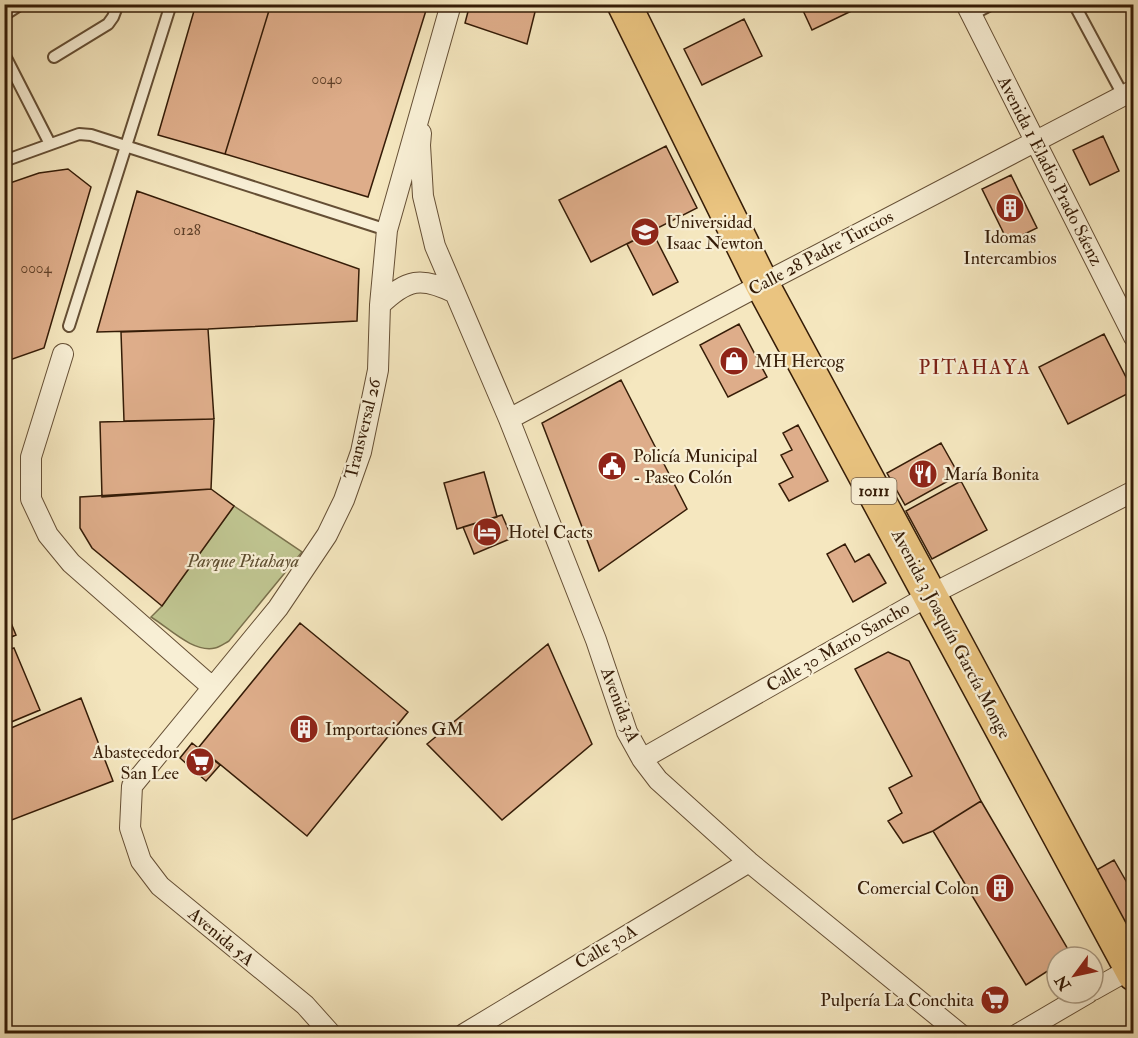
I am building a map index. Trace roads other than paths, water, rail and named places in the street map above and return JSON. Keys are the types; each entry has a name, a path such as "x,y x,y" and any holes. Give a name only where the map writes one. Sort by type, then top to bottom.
{"highway":[{"name":"Avenida 3 Joaquín García Monge","path":"624,4 762,284 1133,970"}],"street":[{"name":"Transversal 26","path":"130,828 132,786 278,608 327,535 344,500 361,452 378,370 380,305 387,230 451,4"},
{"name":"Avenida 1 Eladio Prado Sáenz","path":"969,10 1134,337"},
{"name":"Calle 28 Padre Turcios","path":"509,419 1128,93"},
{"name":"Avenida 3A","path":"424,95 420,145 423,196 435,246 509,419 596,640 627,732 642,759 658,780 749,862 960,1034"},
{"path":"380,305 396,290 415,282 436,283 455,292"},
{"path":"63,354 31,456 32,499 48,536 71,563 212,687"},
{"name":"Calle 30 Mario Sancho","path":"642,759 930,595 1134,491"},
{"name":"Avenida 5A","path":"130,828 141,861 160,886 305,1005 331,1034"},
{"name":"Calle 30A","path":"472,1031 749,862"},
{"path":"1105,984 1133,970"},
{"path":"1018,1034 1068,1005"}],"lane":[{"path":"4,15 21,4"},
{"path":"54,57 108,24 117,4"},
{"path":"69,326 171,4"},
{"path":"969,10 992,4"},
{"path":"1074,4 1128,93"},
{"path":"4,54 10,77 50,144"},
{"path":"4,161 79,134 91,135 387,230"}],"place":[{"name":"Idomas Intercambios","path":"1010,208"},
{"name":"Universidad Isaac Newton","path":"645,232"},
{"name":"MH Hercog","path":"734,361"},
{"name":"Policía Municipal - Paseo Colón","path":"612,466"},
{"name":"María Bonita","path":"923,474"},
{"name":"Hotel Cacts","path":"487,532"},
{"name":"Importaciones GM","path":"304,729"},
{"name":"Abastecedor San Lee","path":"200,762"},
{"name":"Comercial Colon","path":"1000,888"},
{"name":"Pulpería La Conchita","path":"995,1000"}],"district":[{"name":"PITAHAYA","path":"975,367"}],"park label":[{"name":"Parque Pitahaya","path":"243,561"}]}
